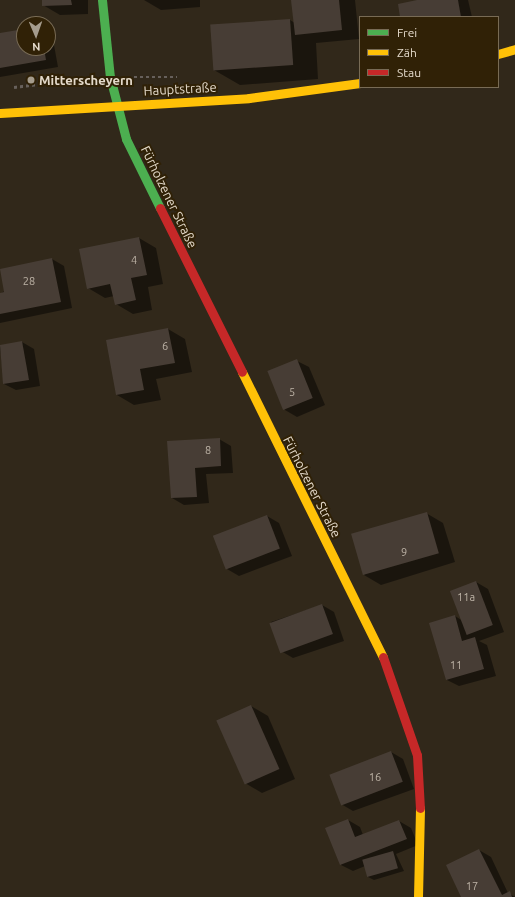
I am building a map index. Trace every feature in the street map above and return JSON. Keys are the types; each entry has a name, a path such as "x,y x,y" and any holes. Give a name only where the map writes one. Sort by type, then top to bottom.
{"street":[{"name":"Fürholzener Straße","path":"102,0 115,106 126,139 388,667 417,755 422,842 418,897"},
{"path":"499,54 515,49"},
{"name":"Hauptstraße","path":"0,113 249,98 359,83"}],"path":[{"path":"8,88 92,77"}],"building":[{"path":"42,0 71,0 72,5 42,6"},
{"path":"291,0 339,0 342,30 295,35"},
{"path":"417,0 458,0 461,16 400,16 398,4"},
{"path":"290,19 293,65 213,70 210,25"},
{"path":"16,30 16,56 45,56 46,60 0,68 0,33"},
{"path":"139,237 147,275 131,278 136,300 115,305 110,284 87,289 79,249"},
{"path":"52,258 61,302 0,314 0,293 4,292 0,269"},
{"path":"168,328 175,363 140,369 144,390 116,395 106,340"},
{"path":"22,341 29,380 3,384 0,345"},
{"path":"297,359 313,398 283,410 267,371"},
{"path":"220,438 221,466 195,468 197,497 171,498 167,441"},
{"path":"427,512 439,553 363,575 351,534"},
{"path":"267,515 280,549 226,569 213,536"},
{"path":"476,581 493,625 467,635 450,591"},
{"path":"322,604 333,634 280,653 269,623"},
{"path":"455,615 462,641 475,637 484,669 446,680 429,623"},
{"path":"251,705 279,769 245,784 216,720"},
{"path":"391,751 403,782 341,805 329,775"},
{"path":"348,819 355,837 399,820 407,839 340,865 325,828"},
{"path":"479,849 502,895 510,891 512,897 461,897 446,865"},
{"path":"393,851 398,868 367,877 362,860"}],"traffic: fast":[{"path":"102,0 110,77 126,139 160,208"}],"traffic: slow":[{"path":"499,54 515,49"},
{"path":"0,113 249,98 359,83"},
{"path":"242,372 383,657"},
{"path":"418,897 420,808"}],"traffic: jam":[{"path":"160,208 242,372"},
{"path":"383,657 417,755 420,808"}],"place":[{"name":"Mitterscheyern","path":"31,80"}]}
